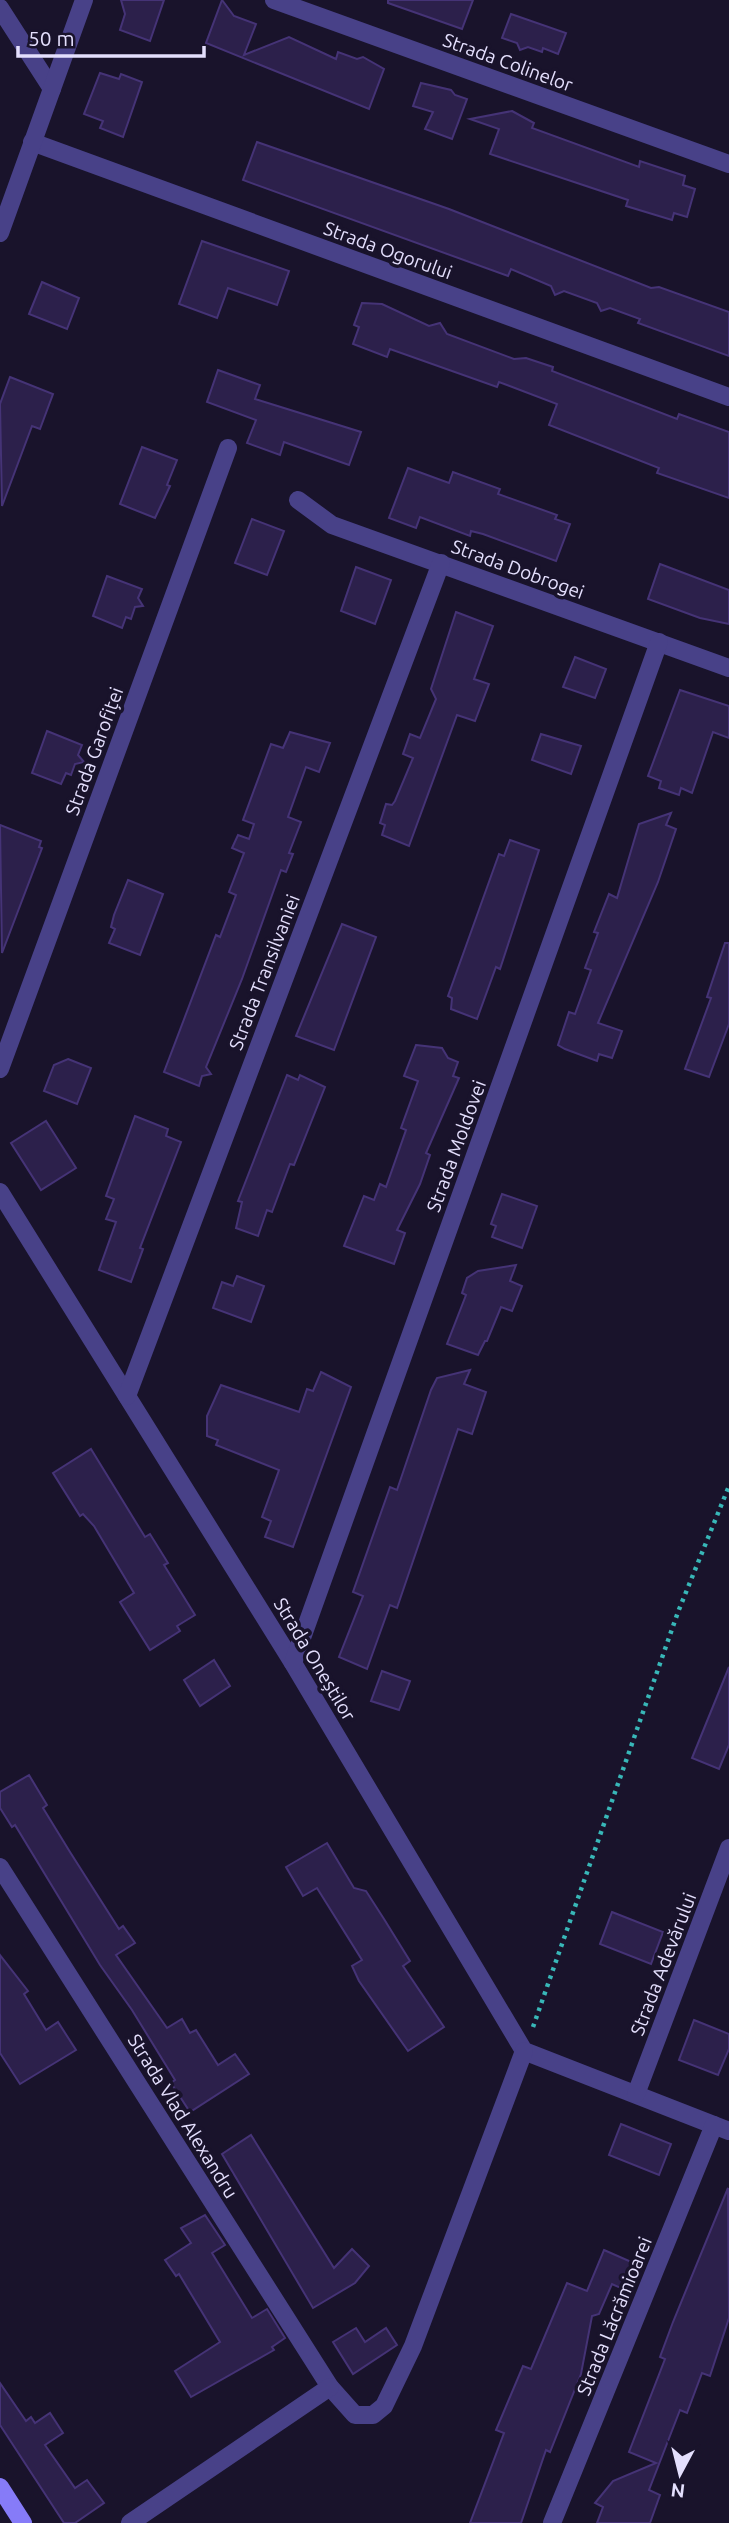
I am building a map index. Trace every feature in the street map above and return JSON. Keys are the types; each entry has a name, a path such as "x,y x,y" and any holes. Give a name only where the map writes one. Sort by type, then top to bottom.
{"main road":[{"path":"0,2487 23,2523"}],"street":[{"path":"0,233 84,0"},
{"name":"Strada Colinelor","path":"274,0 729,164"},
{"path":"0,8 52,89"},
{"name":"Strada Ogorului","path":"32,142 729,397"},
{"name":"Strada Garofiței","path":"0,1069 228,448"},
{"name":"Strada Dobrogei","path":"298,500 331,525 729,668"},
{"name":"Strada Transilvaniei","path":"127,1396 441,563"},
{"name":"Strada Moldovei","path":"293,1663 659,642"},
{"name":"Strada Oneștilor","path":"0,1192 293,1663 524,2051"},
{"name":"Strada Adevărului","path":"636,2094 729,1848"},
{"name":"Strada Vlad Alexandru","path":"0,1867 330,2387 355,2415 373,2415 384,2406 414,2346 524,2051"},
{"path":"524,2051 722,2128"},
{"name":"Strada Lăcrămioarei","path":"552,2523 722,2128"},
{"path":"130,2523 330,2387"}],"path":[{"path":"524,2051 678,1612 729,1486"}],"building":[{"path":"121,0 164,0 150,41 120,30 125,14"},
{"path":"222,0 234,16 256,24 244,55 289,37 336,59 338,52 357,59 363,57 384,69 369,109 206,43"},
{"path":"388,0 473,0 462,29 388,3"},
{"path":"511,14 566,33 558,54 543,48 542,52 528,47 520,50 517,43 502,38"},
{"path":"100,73 119,79 121,74 142,82 123,137 100,128 103,121 84,114"},
{"path":"421,83 451,90 455,95 467,99 452,139 425,129 433,112 413,106"},
{"path":"512,111 534,123 532,128 639,167 640,161 685,176 683,185 695,189 687,217 674,213 672,220 626,206 628,200 490,154 499,129 470,119"},
{"path":"257,142 449,209 651,288 659,287 729,312 729,356 638,323 640,319 610,308 601,311 597,303 564,291 555,295 551,286 511,269 508,276 243,180"},
{"path":"202,241 289,271 277,305 228,288 217,318 179,304"},
{"path":"42,282 79,298 67,329 29,314"},
{"path":"362,303 382,304 429,326 440,323 447,334 514,359 526,358 553,367 552,371 677,419 679,414 729,432 729,498 657,473 659,468 549,425 557,404 499,382 497,387 390,349 387,357 353,344 359,327 354,325"},
{"path":"218,370 260,385 255,399 361,432 349,465 284,442 280,455 247,443 256,420 207,402"},
{"path":"10,377 53,394 40,429 32,426 2,506 0,404"},
{"path":"142,447 177,460 167,485 170,486 155,518 120,504"},
{"path":"408,468 449,483 453,472 500,489 498,494 557,515 555,519 570,524 556,561 483,534 471,531 470,536 420,517 416,528 389,518"},
{"path":"252,519 284,531 267,575 235,563"},
{"path":"660,564 729,590 729,624 700,618 648,599"},
{"path":"356,567 391,580 375,624 341,611"},
{"path":"107,576 142,589 138,598 143,606 135,607 131,619 126,617 122,628 93,616"},
{"path":"456,612 493,626 474,679 489,684 475,721 457,715 409,846 382,835 385,825 380,823 386,804 392,805 395,801 413,758 403,754 410,734 420,738 436,699 431,689"},
{"path":"575,657 606,669 595,698 563,687"},
{"path":"680,690 729,706 729,738 713,732 692,793 681,788 679,795 659,788 661,781 648,776"},
{"path":"47,731 82,745 78,755 84,762 75,764 71,775 66,773 61,784 32,773"},
{"path":"290,732 330,743 319,772 306,767 288,817 301,822 289,853 293,854 286,872 281,870 242,979 206,1067 211,1074 202,1076 199,1086 164,1072 216,935 220,937 236,895 229,892 244,853 232,848 238,835 249,839 254,824 243,820 271,744 283,748"},
{"path":"541,734 581,746 571,774 532,760"},
{"path":"671,813 666,825 676,829 658,882 598,1023 622,1031 612,1058 599,1054 597,1061 558,1045 569,1012 575,1014 591,970 585,968 598,933 594,932 609,894 617,898 639,824"},
{"path":"0,825 41,841 39,847 42,848 2,953"},
{"path":"510,840 539,850 500,969 496,967 477,1019 451,1009 452,998 448,996 499,854 504,856"},
{"path":"128,880 163,894 140,955 109,943 115,929 111,927 114,915"},
{"path":"342,924 376,937 334,1050 296,1036"},
{"path":"725,943 729,943 729,1024 709,1077 685,1069 711,998 707,997"},
{"path":"416,1045 442,1048 448,1058 458,1062 453,1076 459,1078 426,1153 430,1155 420,1184 397,1230 405,1233 394,1264 344,1246 364,1196 374,1200 380,1184 386,1187 406,1130 401,1128 418,1081 404,1076"},
{"path":"68,1059 91,1068 77,1104 44,1091 54,1065"},
{"path":"287,1075 298,1080 300,1075 325,1087 294,1165 290,1164 272,1212 267,1210 258,1236 236,1228 242,1202 238,1201"},
{"path":"135,1116 168,1129 166,1136 181,1142 140,1248 143,1249 131,1282 99,1270 116,1222 106,1219 114,1199 106,1196"},
{"path":"46,1121 76,1168 41,1190 11,1143"},
{"path":"502,1194 537,1206 522,1248 492,1237 496,1226 491,1224"},
{"path":"516,1265 510,1281 522,1286 512,1311 501,1307 478,1355 447,1344 466,1295 462,1293 467,1278 478,1271"},
{"path":"237,1276 264,1286 251,1322 213,1308 222,1282 233,1286"},
{"path":"470,1370 464,1384 486,1392 472,1434 458,1429 397,1608 390,1605 367,1669 339,1657 363,1596 353,1592 390,1487 397,1490 437,1378"},
{"path":"321,1372 351,1387 293,1547 265,1537 271,1521 262,1517 279,1470 216,1445 218,1440 207,1436 207,1416 221,1385 299,1412 307,1389 313,1391"},
{"path":"91,1449 145,1537 150,1534 168,1563 164,1565 195,1615 177,1626 180,1631 150,1650 120,1602 134,1593 94,1526 83,1514 80,1516 53,1473"},
{"path":"214,1660 230,1686 200,1706 184,1680"},
{"path":"729,1667 729,1745 719,1769 692,1758"},
{"path":"382,1671 410,1681 399,1710 371,1701"},
{"path":"29,1775 47,1805 43,1808 70,1852 119,1929 123,1926 135,1943 116,1955 167,2028 182,2019 190,2033 196,2030 218,2065 235,2054 249,2074 190,2112 171,2083 175,2080 132,2010 100,1965 15,1825 12,1827 0,1808 0,1792"},
{"path":"327,1843 354,1888 366,1891 384,1919 410,1961 403,1966 444,2027 408,2051 359,1981 352,1966 362,1960 317,1888 303,1896 286,1867"},
{"path":"612,1912 663,1932 651,1964 600,1944"},
{"path":"0,1955 28,1991 24,1994 46,2030 58,2022 76,2050 20,2084 0,2053"},
{"path":"694,2020 729,2034 729,2049 718,2075 679,2060"},
{"path":"621,2124 671,2144 659,2175 609,2155"},
{"path":"251,2135 334,2268 352,2249 369,2266 355,2283 313,2308 222,2154"},
{"path":"728,2188 729,2318 710,2376 702,2373 687,2413 680,2410 649,2490 660,2495 650,2523 597,2523 603,2507 595,2503 613,2481 656,2463 629,2452 665,2359 660,2357 673,2322"},
{"path":"205,2215 225,2245 212,2253 252,2318 267,2309 285,2338 272,2347 274,2350 191,2397 175,2371 220,2342 179,2274 176,2276 165,2260 191,2243 181,2228"},
{"path":"604,2250 636,2264 625,2290 612,2284 599,2314 592,2316 581,2374 550,2452 546,2450 521,2523 470,2523 504,2433 496,2430 523,2366 531,2369 567,2283 587,2291"},
{"path":"356,2328 365,2342 386,2328 397,2345 353,2374 333,2342"},
{"path":"0,2383 26,2421 31,2417 35,2423 50,2413 63,2433 45,2445 75,2488 87,2480 104,2503 75,2523 64,2523 0,2425"}]}
